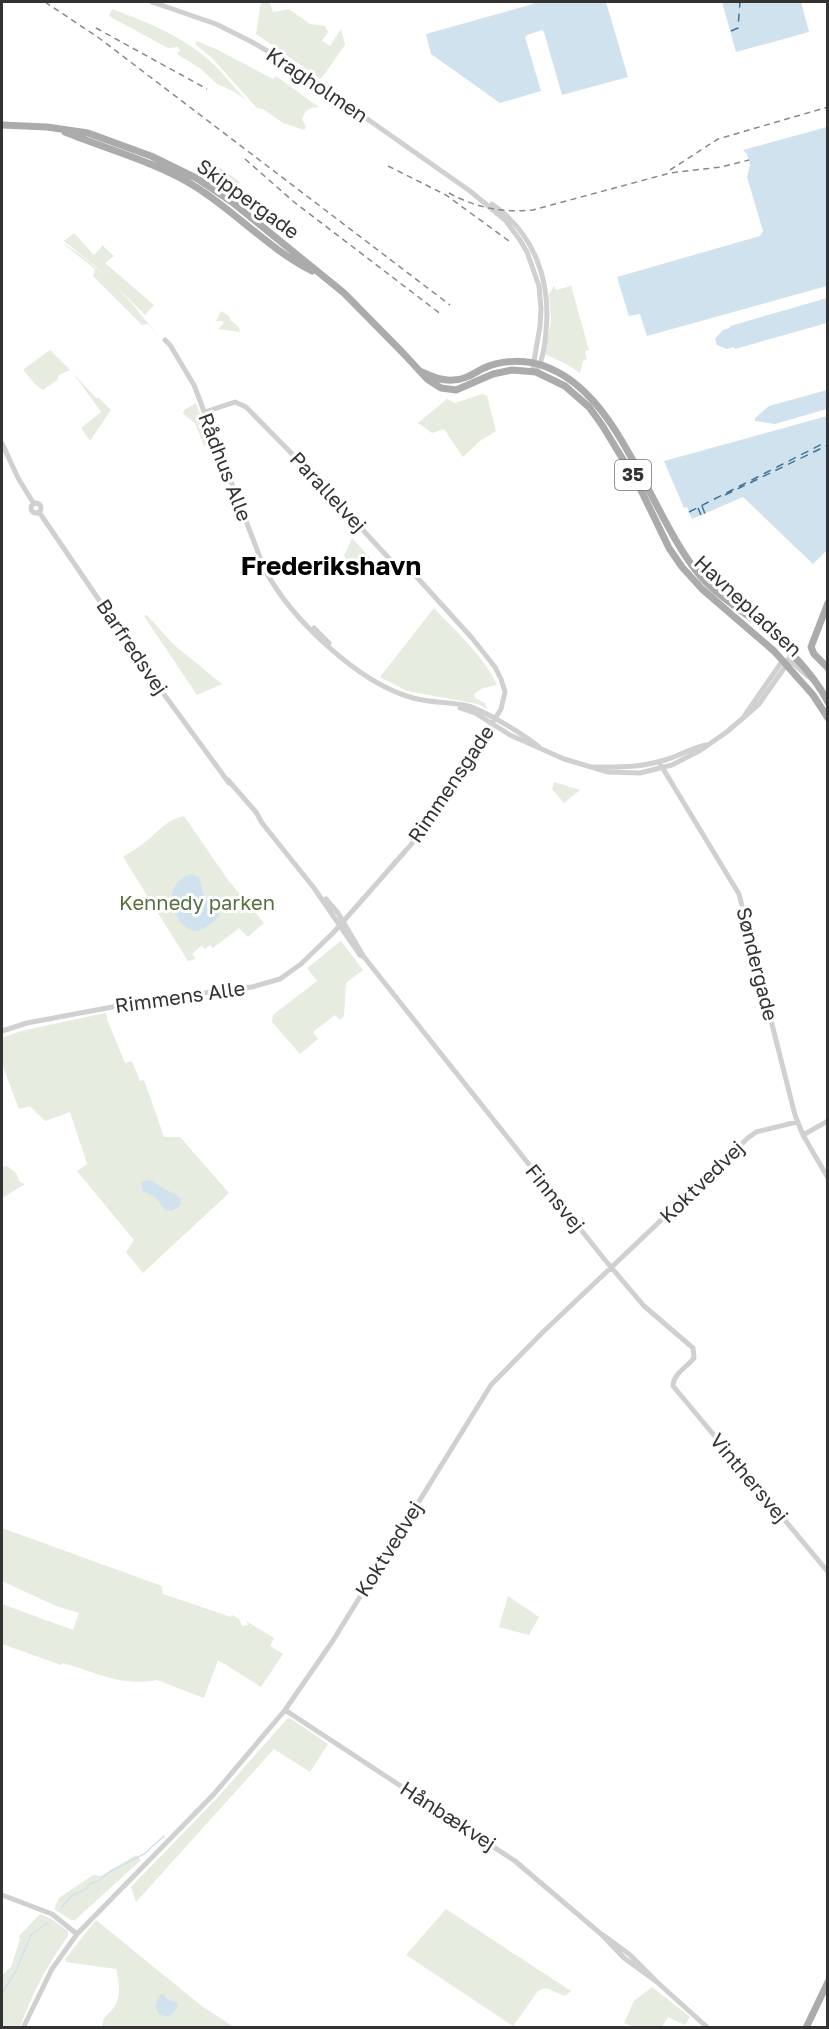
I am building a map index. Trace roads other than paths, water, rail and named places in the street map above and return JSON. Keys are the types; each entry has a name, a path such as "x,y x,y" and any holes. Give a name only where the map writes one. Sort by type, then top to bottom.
{"main road":[{"name":"35","path":"2,125 57,128 72,132"},
{"name":"Skippergade","path":"72,132 107,140 151,156 198,179 220,193 355,302 429,382 441,388"},
{"name":"Skippergade","path":"72,132 153,164 204,192 279,251 321,275"},
{"name":"Havnepladsen","path":"444,380 460,379 500,363 537,364 569,378 597,404 624,445 680,548 704,580 757,623 788,660 828,718"},
{"name":"Havnepladsen","path":"441,388 456,390 504,371 534,372 565,386 589,407 631,471 669,548 682,567 702,589 814,680 828,702"},
{"name":"Skippergade","path":"422,372 444,380"},
{"path":"828,603 811,647 814,654 828,668"},
{"path":"806,2028 828,1982"}],"street":[{"name":"Kragholmen","path":"152,2 216,24 268,50 470,191 507,223 520,240 539,286 541,309 537,364 534,372"},
{"name":"Rådhus Alle","path":"165,340 187,372 205,412 264,568 282,596 323,643 373,680 399,694 475,713 493,721 531,745 588,767 608,772 640,773 660,765 672,765 701,750 728,731 746,715 788,660"},
{"name":"Parallelvej","path":"205,412 231,402 239,402 246,406 396,566 414,574 485,654 501,679 505,692"},
{"name":"Barfredsvej","path":"2,443 18,478 34,504 32,511 39,512 154,682 314,888 338,913 341,923 364,957 424,1032"},
{"name":"Rimmensgade","path":"341,923 424,829 501,709 505,692"},
{"name":"Søndergade","path":"660,765 740,894 797,1122 828,1178"},
{"name":"Rimmens Alle","path":"2,1031 27,1023 134,1003 252,987 273,982 301,964 341,923"},
{"name":"Finnsvej","path":"424,1032 644,1306 693,1348 695,1354 692,1361 676,1376 673,1382"},
{"path":"803,1135 828,1121"},
{"name":"Koktvedvej","path":"26,2026 34,2004 52,1969 77,1934 214,1794 285,1710 332,1642 491,1385 543,1332 751,1135 797,1122"},
{"name":"Vinthersvej","path":"673,1382 678,1392 828,1572"},
{"name":"Hånbækvej","path":"285,1710 505,1854 708,2028"},
{"path":"2,1895 52,1914 77,1934"}],"water":[{"path":"535,2 606,2 628,77 562,95 542,30 525,37 541,91 500,103 431,54 426,34"},
{"path":"722,2 801,2 809,32 736,52"},
{"path":"827,127 827,286 647,336 640,314 629,316 617,277 760,236 763,231 747,177 750,165 747,154 743,150"},
{"path":"827,298 827,323 735,349 717,345 715,339 730,326"},
{"path":"827,390 827,409 775,424 755,421 755,418 769,406"},
{"path":"827,416 827,553 825,552 813,564 743,497 692,519 687,507 684,508 664,461"},
{"path":"191,874 199,877 204,896 218,908 219,916 198,931 188,929 182,924 173,907 174,888 180,880"},
{"path":"149,1180 177,1195 181,1200 180,1206 171,1211 165,1210 155,1197 143,1191 141,1182"},
{"path":"161,1994 178,2004 170,2016 161,2015 156,2010 156,2002"}],"waterway":[{"path":"62,1907 71,1896 144,1854 164,1836"},
{"path":"2,1993 16,1971 31,1935 47,1923"}],"railway":[{"path":"45,2 99,38 450,305"},
{"path":"96,28 207,89"},
{"path":"670,170 718,139 828,107"},
{"path":"245,159 294,202 442,315"},
{"path":"449,193 490,208 511,211 533,210 670,173 721,167 749,160"},
{"path":"388,166 446,195 509,241"}],"district":[{"name":"Frederikshavn","path":"331,566"}],"park label":[{"name":"Kennedy parken","path":"197,903"}]}
